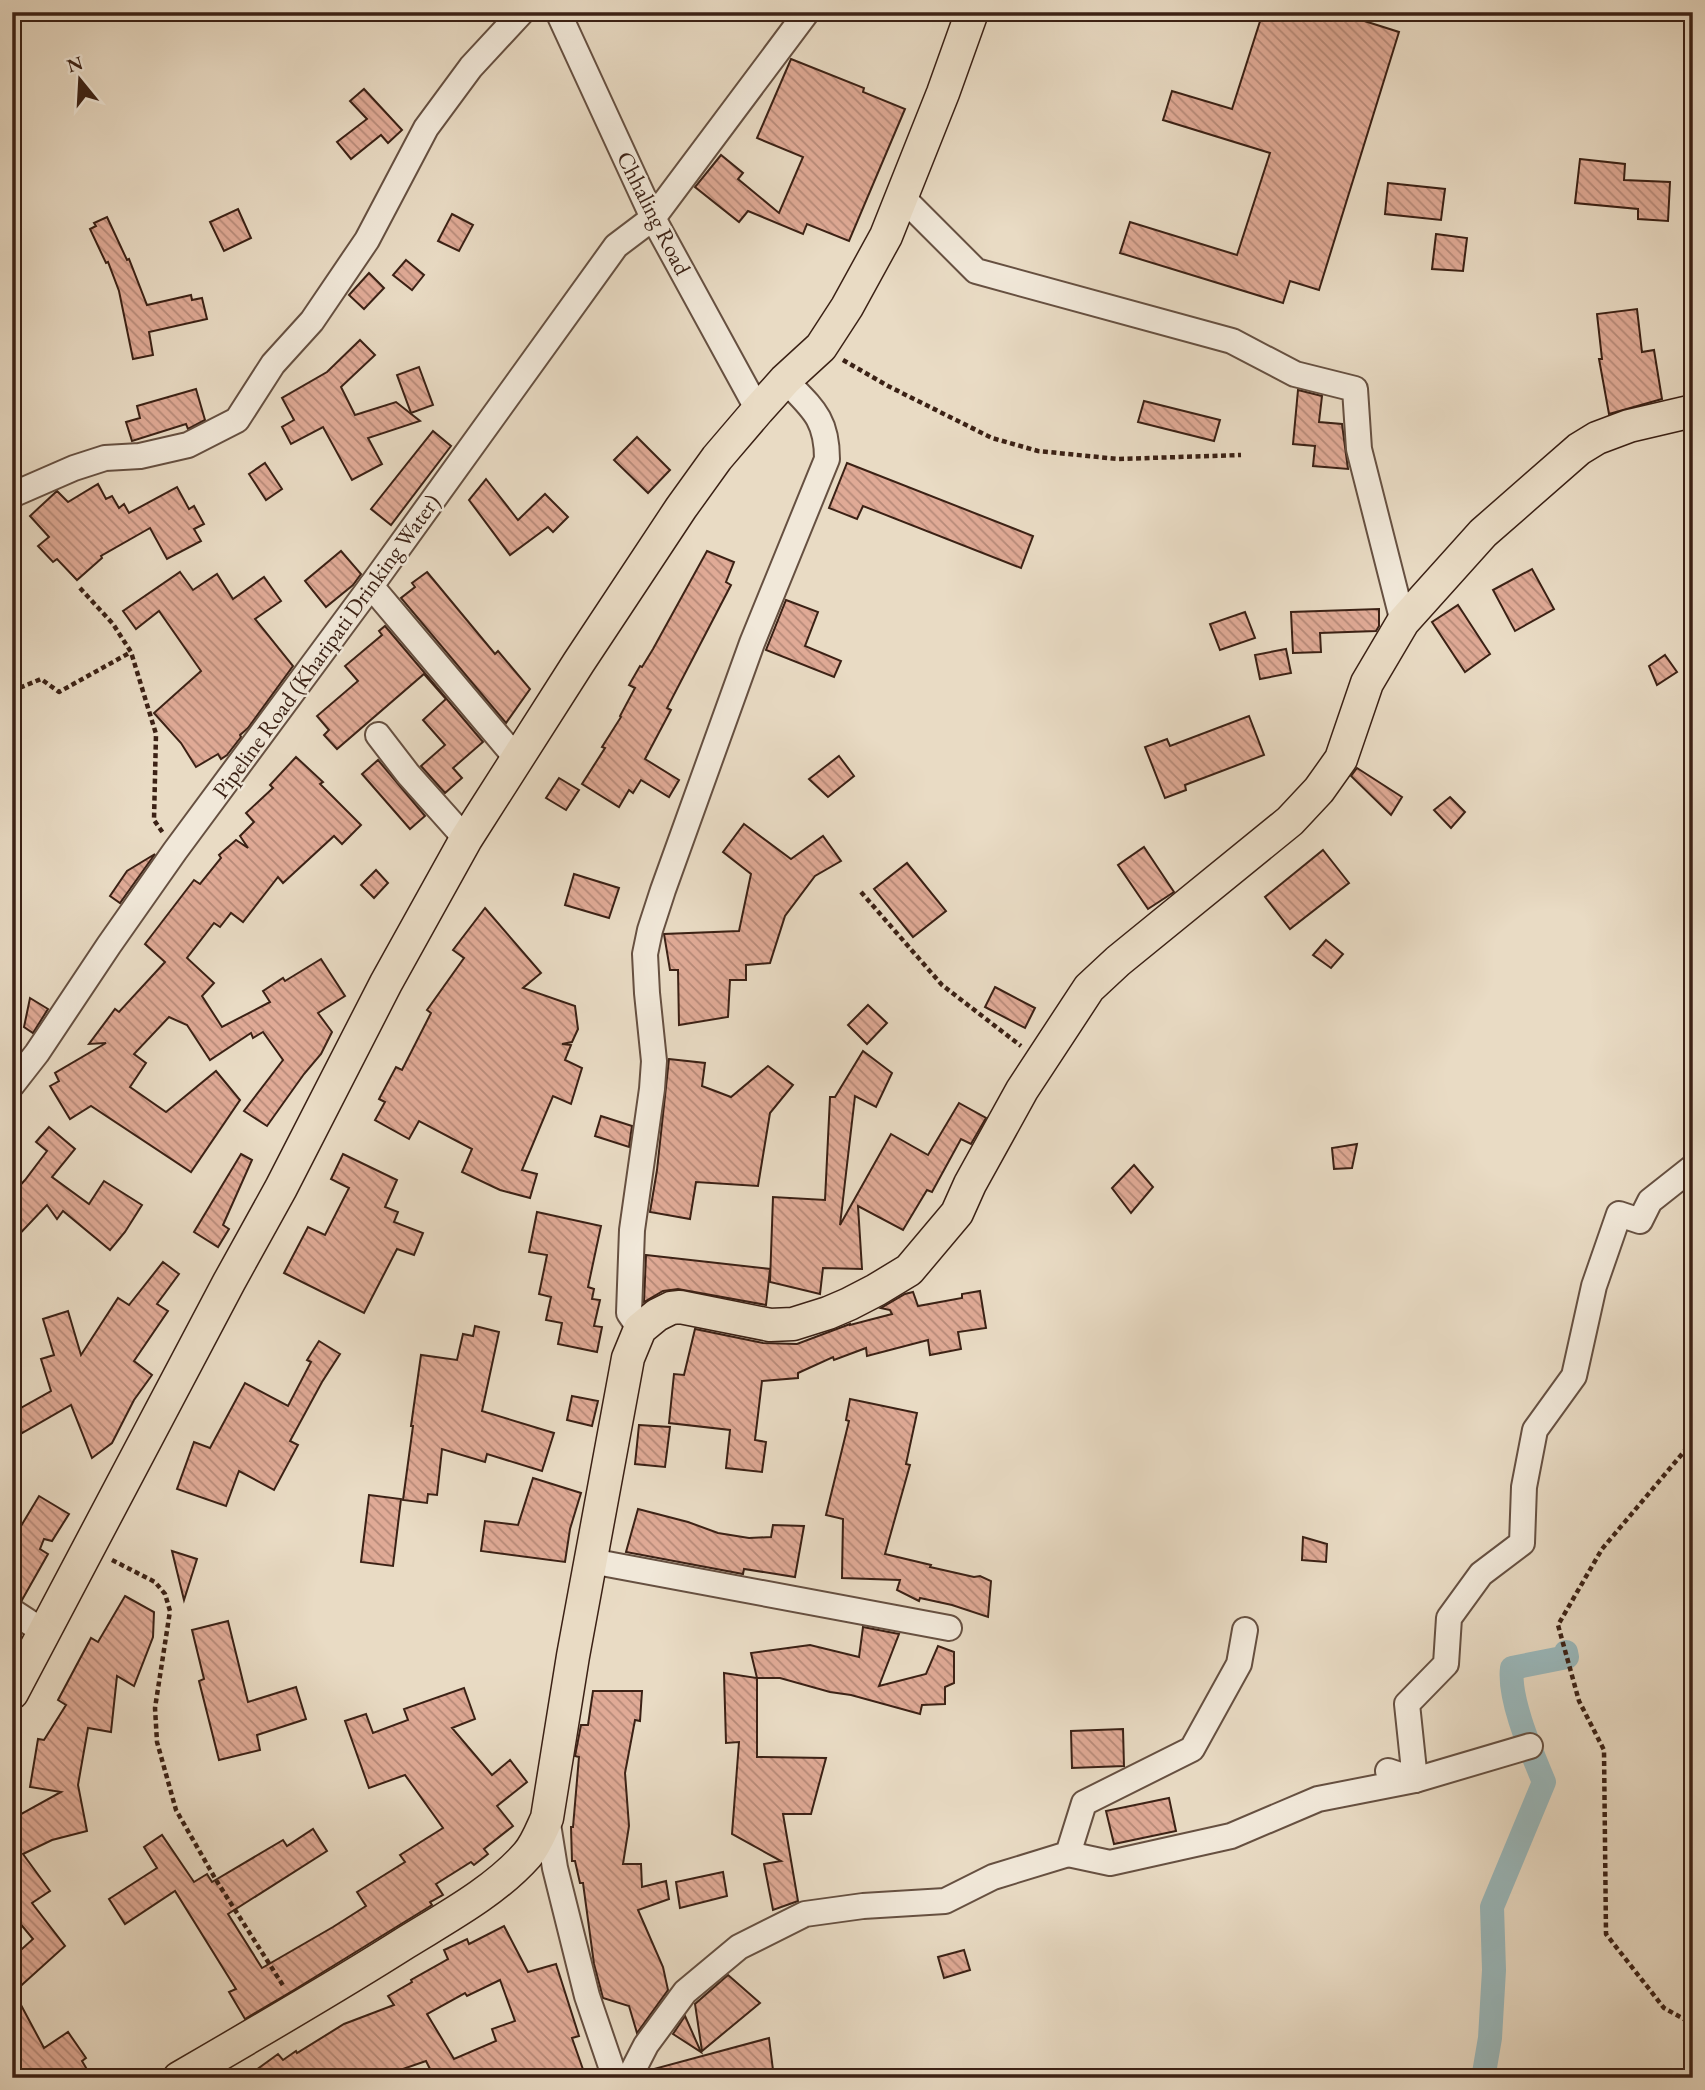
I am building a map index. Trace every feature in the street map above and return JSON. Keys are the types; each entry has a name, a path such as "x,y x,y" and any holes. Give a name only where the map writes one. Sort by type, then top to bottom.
{"main road":[{"path":"12,1693 229,1282 282,1188 386,983 466,839 681,508 758,410 785,380 821,347 847,307 886,236 972,12"},
{"path":"179,2078 299,2010 461,1908 511,1871 529,1853 547,1818 628,1358 640,1329 663,1311 680,1307 771,1325 793,1324 828,1314 909,1270 957,1213 1022,1090 1089,988 1118,961 1290,821 1319,790 1341,759 1367,683 1403,622 1483,533 1579,449 1597,438 1629,426 1693,411"}],"street":[{"path":"12,495 74,468 105,458 140,456 188,444 237,420 273,364 312,321 367,240 426,128 471,67 522,12"},
{"name":"Chhaling Road","path":"558,12 653,218 758,410"},
{"name":"Pipeline Road (Kharipati Drinking Water)","path":"12,1085 37,1053 175,851 371,586 616,246 653,218 807,12"},
{"path":"902,197 976,271 1232,341 1295,374 1355,389 1359,449 1403,622"},
{"path":"640,1329 629,1313 632,1230 654,1061 645,969 650,930 752,643 827,459 827,444 816,411 785,380"},
{"path":"371,586 517,760"},
{"path":"378,735 408,774 466,839"},
{"path":"1415,1780 1407,1704 1446,1664 1449,1618 1481,1574 1522,1543 1524,1487 1535,1430 1574,1376 1594,1286 1619,1214 1640,1221 1650,1201 1693,1167"},
{"path":"591,1561 949,1628"},
{"path":"12,1611 44,1632"},
{"path":"1068,1854 1084,1803 1192,1749 1239,1664 1245,1630"},
{"path":"629,2078 646,2045 685,1992 739,1947 805,1914 863,1906 945,1901 993,1877 1068,1854 1110,1863 1231,1836 1318,1799 1415,1780 1530,1746"},
{"path":"1388,1771 1415,1780"},
{"path":"547,1818 555,1868 587,1996 615,2078"}],"path":[{"path":"821,347 888,386 992,438 1038,451 1118,458 1241,455"},
{"path":"80,588 113,624 131,652 156,734 154,820 175,851"},
{"path":"12,691 41,679 59,692 131,652"},
{"path":"861,892 942,985 1041,1061"},
{"path":"1693,1441 1602,1549 1558,1625 1579,1701 1604,1750 1606,1934 1664,2008 1693,2024"},
{"path":"90,1549 155,1582 165,1594 170,1611 155,1708 157,1742 176,1810 216,1880 299,2010"}],"building":[{"path":"1263,12 1336,12 1399,32 1319,290 1290,281 1283,303 1120,253 1130,222 1237,255 1270,153 1163,120 1172,91 1232,109"},
{"path":"791,59 864,88 863,92 905,109 849,241 807,224 803,234 748,211 739,222 695,187 721,155 743,173 738,179 779,213 803,157 757,138"},
{"path":"364,89 402,130 388,143 381,135 351,159 337,142 367,119 350,101"},
{"path":"1580,159 1625,164 1624,180 1670,182 1668,221 1638,219 1638,209 1575,203"},
{"path":"1388,183 1445,189 1441,220 1385,214"},
{"path":"238,209 251,238 224,251 210,222"},
{"path":"452,214 473,225 459,251 438,241"},
{"path":"107,217 127,260 129,259 147,305 191,295 192,300 202,298 207,319 149,332 153,355 133,359 119,291 108,262 106,263 90,229 96,226 94,223"},
{"path":"1436,234 1467,238 1463,271 1432,269"},
{"path":"406,260 424,275 412,290 393,275"},
{"path":"369,273 384,288 364,309 349,295"},
{"path":"1637,309 1642,352 1654,350 1662,399 1609,414 1599,359 1602,359 1597,314"},
{"path":"360,340 375,355 341,387 355,415 396,402 420,421 368,438 382,464 352,480 323,427 291,444 282,427 294,420 282,398 327,372"},
{"path":"419,367 433,405 411,413 397,375"},
{"path":"196,389 205,420 188,429 186,424 132,441 126,422 140,418 137,406"},
{"path":"1298,390 1322,396 1319,422 1342,424 1348,469 1313,466 1315,446 1293,444"},
{"path":"1144,401 1220,420 1214,441 1138,422"},
{"path":"433,431 451,446 391,525 371,509"},
{"path":"637,437 670,470 648,493 614,460"},
{"path":"265,463 282,489 266,500 249,474"},
{"path":"847,463 1033,536 1021,568 863,506 857,519 829,508"},
{"path":"486,479 518,520 545,494 568,517 553,532 548,527 510,555 469,500"},
{"path":"98,484 106,499 112,496 119,508 124,504 129,513 177,487 189,509 194,506 204,524 194,529 201,541 167,559 150,528 101,556 102,558 77,580 57,559 53,562 38,546 49,537 30,516 57,491 68,502"},
{"path":"341,551 361,574 353,585 326,607 305,581"},
{"path":"707,551 734,562 726,582 731,585 667,708 671,710 645,759 679,780 669,797 641,780 633,793 629,790 619,807 582,784 605,748 602,747 635,688 629,685 653,649"},
{"path":"1532,569 1554,609 1515,631 1493,590"},
{"path":"180,572 193,590 217,574 233,599 264,577 281,601 255,619 293,666 227,755 221,759 218,754 196,767 181,743 154,713 201,671 159,611 136,629 123,611"},
{"path":"427,572 495,654 498,651 530,689 506,723 401,598 415,587 412,583"},
{"path":"786,600 818,612 805,646 841,661 834,677 766,650"},
{"path":"1458,605 1490,654 1465,672 1432,622"},
{"path":"1379,609 1379,626 1376,631 1320,633 1321,652 1293,653 1291,612"},
{"path":"1245,612 1255,638 1220,650 1210,624"},
{"path":"385,626 483,742 453,768 462,778 445,793 421,766 445,745 423,720 446,699 424,674 337,749 324,735 329,730 317,716 358,681 345,666 382,635 379,631"},
{"path":"1286,649 1291,673 1260,679 1255,655"},
{"path":"1665,655 1677,672 1657,685 1649,666"},
{"path":"1249,716 1264,755 1185,785 1186,790 1165,798 1145,747 1167,739 1170,746"},
{"path":"839,756 854,776 828,797 809,779"},
{"path":"296,757 323,782 320,784 361,825 342,844 334,836 283,883 278,877 243,922 231,913 220,927 214,923 187,958 214,983 202,996 222,1027 270,1002 263,991 321,959 345,996 318,1013 332,1032 321,1054 267,1126 244,1111 283,1060 263,1032 253,1038 251,1033 210,1060 187,1025 169,1017 134,1054 146,1063 130,1087 166,1112 216,1071 240,1100 191,1172 91,1106 70,1119 50,1086 59,1081 55,1073 106,1043 89,1044 115,1009 119,1012 165,962 145,944 194,880 200,884 221,858 219,855 236,840 248,848 240,836 254,822 246,813 273,788 270,785"},
{"path":"378,760 425,816 410,829 362,774"},
{"path":"1357,768 1402,797 1391,815 1351,776"},
{"path":"559,778 579,790 566,810 546,798"},
{"path":"1450,797 1465,812 1451,828 1434,810"},
{"path":"744,824 791,859 823,836 841,861 815,876 785,916 770,963 746,965 746,980 730,980 728,1017 679,1025 678,970 670,970 664,934 739,931 751,874 723,852"},
{"path":"1144,847 1174,892 1148,909 1118,865"},
{"path":"1323,850 1349,883 1290,929 1265,897"},
{"path":"155,854 120,903 110,896 127,871"},
{"path":"907,863 946,911 913,937 874,889"},
{"path":"376,870 388,883 374,898 361,885"},
{"path":"574,874 619,888 609,918 565,905"},
{"path":"485,908 541,973 523,988 575,1006 578,1029 572,1042 562,1044 571,1045 565,1060 582,1068 571,1104 553,1096 522,1170 537,1174 530,1198 500,1190 462,1172 472,1149 419,1121 409,1139 375,1120 385,1102 379,1099 396,1067 402,1070 431,1013 427,1010 464,958 453,950"},
{"path":"1326,940 1343,954 1331,968 1313,955"},
{"path":"995,987 1035,1008 1025,1028 985,1007"},
{"path":"30,998 48,1009 33,1033 24,1027"},
{"path":"868,1005 887,1023 867,1044 848,1025"},
{"path":"863,1051 892,1073 876,1107 855,1096 840,1225 891,1134 928,1155 959,1103 986,1118 971,1144 961,1139 932,1192 927,1190 903,1230 858,1206 862,1269 823,1268 820,1294 770,1282 773,1197 825,1200 830,1097 835,1097"},
{"path":"669,1059 705,1063 702,1086 731,1097 768,1066 793,1085 770,1113 758,1186 696,1182 690,1219 650,1212"},
{"path":"601,1116 632,1126 629,1147 595,1136"},
{"path":"49,1127 75,1149 52,1177 89,1204 104,1181 142,1205 110,1250 63,1211 57,1219 47,1205 12,1242 12,1194 47,1151 36,1142"},
{"path":"1357,1144 1352,1168 1334,1169 1332,1148"},
{"path":"241,1154 252,1160 223,1225 229,1229 218,1247 194,1232"},
{"path":"343,1154 397,1180 385,1207 398,1212 394,1222 423,1233 414,1255 397,1249 364,1313 284,1273 308,1227 325,1235 349,1188 331,1179"},
{"path":"1134,1165 1153,1187 1131,1213 1112,1188"},
{"path":"537,1212 601,1226 588,1287 594,1289 592,1299 600,1300 594,1326 602,1327 597,1352 558,1344 562,1323 546,1320 551,1297 539,1294 547,1255 529,1252"},
{"path":"646,1255 770,1269 766,1305 678,1289 663,1291 644,1302"},
{"path":"163,1262 179,1274 157,1304 168,1311 134,1361 152,1375 134,1400 112,1443 92,1458 71,1405 22,1433 12,1413 51,1391 41,1359 54,1355 43,1319 68,1311 81,1355 118,1298 129,1305"},
{"path":"980,1291 986,1328 958,1332 961,1349 930,1355 928,1340 867,1356 866,1348 834,1360 833,1357 798,1373 798,1378 762,1381 755,1440 766,1442 762,1472 726,1468 730,1430 669,1423 674,1374 684,1375 695,1329 763,1343 797,1344 850,1324 892,1314 890,1310 881,1308 905,1294 913,1292 918,1306 962,1298 962,1294"},
{"path":"475,1326 499,1332 482,1411 554,1433 542,1471 487,1454 485,1462 442,1449 437,1495 428,1494 427,1503 403,1500 421,1355 457,1360 463,1334 473,1336"},
{"path":"319,1341 340,1354 290,1441 298,1445 274,1490 239,1471 226,1506 177,1489 194,1442 210,1448 245,1383 288,1406 311,1362 307,1360"},
{"path":"572,1396 598,1401 592,1426 567,1420"},
{"path":"850,1399 917,1413 906,1464 910,1465 885,1554 931,1565 930,1567 980,1576 991,1581 988,1617 952,1605 920,1598 919,1601 897,1590 900,1580 842,1578 843,1519 826,1515 849,1421 846,1420"},
{"path":"639,1425 670,1427 665,1467 635,1464"},
{"path":"533,1478 581,1493 570,1529 565,1562 481,1551 485,1521 518,1525"},
{"path":"369,1495 401,1499 393,1566 361,1562"},
{"path":"39,1496 69,1514 52,1541 44,1539 40,1549 48,1554 22,1600 12,1596 12,1541"},
{"path":"638,1509 718,1533 749,1538 771,1537 773,1525 804,1526 795,1577 744,1569 743,1574 626,1552"},
{"path":"1303,1537 1327,1544 1326,1562 1302,1560"},
{"path":"172,1551 197,1559 184,1600"},
{"path":"125,1596 154,1612 153,1637 134,1686 117,1676 111,1732 88,1728 78,1785 87,1831 52,1840 23,1854 50,1891 32,1903 65,1946 14,1992 44,2048 68,2032 86,2058 82,2061 92,2078 17,2078 12,2071 12,1958 33,1939 14,1916 12,1917 12,1819 61,1792 30,1787 38,1739 44,1740 66,1705 58,1700 91,1638 98,1642"},
{"path":"228,1621 248,1702 296,1687 306,1719 257,1735 260,1750 219,1760 199,1681 204,1679 192,1630"},
{"path":"863,1627 899,1634 879,1686 926,1674 938,1646 954,1652 954,1683 945,1687 945,1704 922,1705 920,1714 780,1678 757,1678 751,1653 810,1645 859,1657"},
{"path":"724,1673 757,1678 757,1757 826,1758 811,1814 783,1814 798,1901 773,1910 764,1864 781,1861 732,1834 739,1742 726,1743"},
{"path":"464,1688 475,1719 452,1728 492,1775 510,1760 527,1782 497,1806 513,1826 484,1849 488,1854 474,1865 471,1862 436,1884 443,1895 430,1902 432,1905 245,2019 229,1992 236,1989 175,1891 125,1924 109,1899 157,1868 144,1847 162,1835 194,1882 207,1874 212,1882 283,1840 287,1846 313,1829 327,1851 228,1914 262,1968 366,1906 357,1892 405,1862 400,1855 443,1828 405,1775 369,1788 345,1721 366,1714 373,1733 408,1720 404,1709"},
{"path":"593,1691 642,1691 640,1721 635,1720 625,1773 629,1826 623,1864 641,1864 642,1887 666,1881 669,1899 638,1910 663,1967 668,1990 637,2033 629,2006 603,1998 594,1964 583,1883 580,1883 575,1861 572,1861 571,1827 579,1757 575,1756 581,1725 588,1725"},
{"path":"1123,1729 1124,1766 1072,1768 1071,1731"},
{"path":"1169,1798 1176,1831 1114,1844 1106,1811"},
{"path":"723,1872 727,1896 680,1908 676,1882"},
{"path":"504,1926 528,1972 556,1964 579,2036 572,2038 586,2078 410,2078 430,2069 426,2061 377,2078 245,2078 278,2054 283,2060 344,2024 394,2005 388,1996 448,1959 444,1950 467,1939 469,1944","holes":["500,1980 515,2021 492,2029 496,2041 454,2059 427,2014 465,1993 467,1996"]},
{"path":"964,1950 970,1970 944,1978 938,1957"},
{"path":"728,1975 760,2003 702,2051 695,2004"},
{"path":"685,2016 701,2052 673,2034"},
{"path":"769,2038 774,2078 646,2078 650,2070"}],"waterway":[{"path":"1485,2078 1494,1970 1492,1907 1544,1782 1517,1710 1512,1668 1567,1657 1566,1652"}]}
